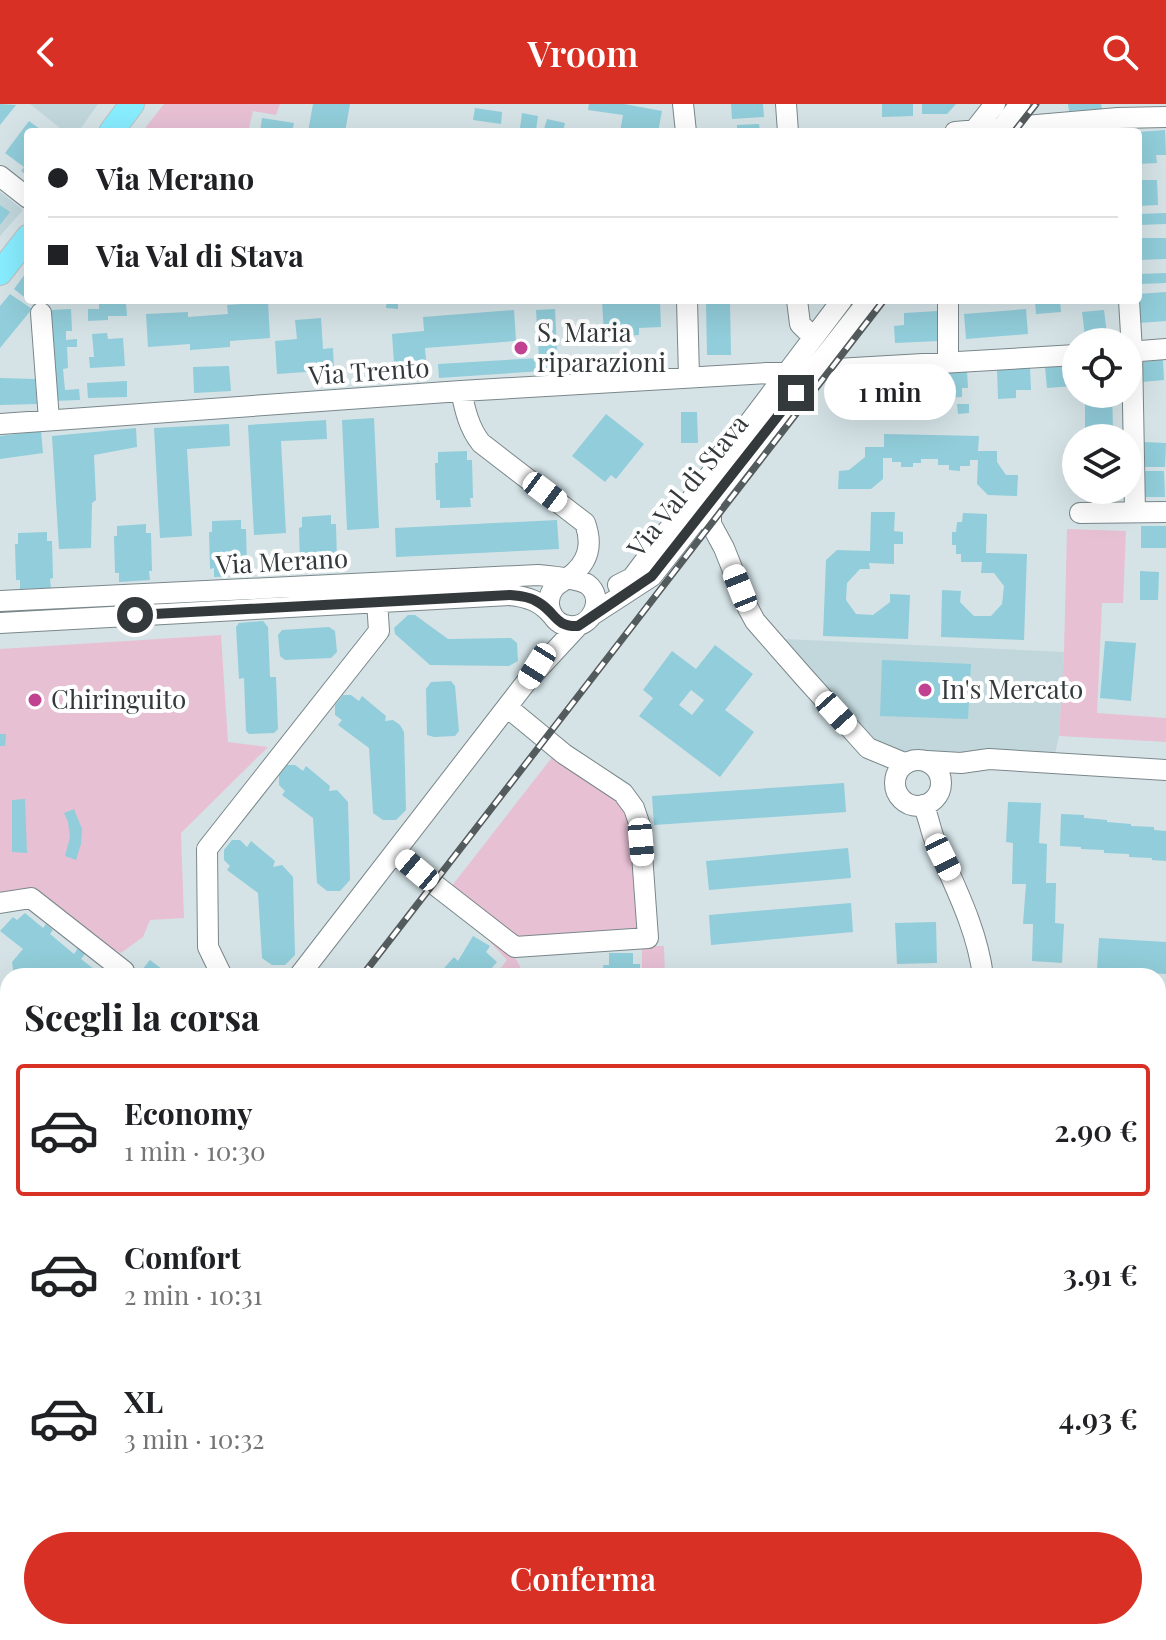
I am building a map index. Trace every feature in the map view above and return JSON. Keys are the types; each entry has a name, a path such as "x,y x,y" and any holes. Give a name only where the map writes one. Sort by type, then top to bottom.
{"main road":[{"path":"114,128 132,104"},
{"path":"0,273 24,242"}],"street":[{"path":"683,104 686,128"},
{"path":"786,104 788,128"},
{"path":"972,128 995,104"},
{"path":"1002,128 1020,104"},
{"path":"1048,128 1119,125 1166,117"},
{"path":"0,176 24,195"},
{"path":"687,304 689,377"},
{"path":"798,304 800,324 813,337"},
{"name":"Via Val di Stava","path":"591,588 614,587 632,578 839,304"},
{"name":"Via Val di Stava","path":"527,681 585,620 652,576 866,304"},
{"path":"948,304 948,362"},
{"path":"1129,304 1130,328"},
{"path":"41,313 49,420"},
{"path":"1142,351 1166,349"},
{"name":"Via Trento","path":"0,424 461,391 1062,356"},
{"path":"742,375 761,406"},
{"path":"305,968 527,681 546,651 550,636 552,615 549,597 553,589 585,561 589,550 590,536 585,523 481,443 465,412 461,391"},
{"path":"1132,408 1135,512"},
{"path":"711,502 711,524 755,621 868,748 899,771"},
{"path":"1080,513 1166,512"},
{"name":"Via Merano","path":"0,601 538,575 566,580"},
{"path":"552,615 562,624 570,626 585,620 596,604 591,588 577,579 566,580"},
{"name":"Via Merano","path":"0,623 510,595 537,601 552,615"},
{"path":"218,968 208,947 207,849 379,631 377,601"},
{"path":"394,853 515,947 648,938 640,826 634,808 623,793 564,754 507,707"},
{"path":"961,763 948,771 941,789 932,801 923,805 915,806 902,800 894,787 899,771 919,759 961,763 989,759 1166,770"},
{"path":"927,761 939,773 941,789"},
{"path":"923,805 969,919 982,968"},
{"path":"0,903 31,898 120,968"}],"shaded area":[{"path":"30,104 98,104 81,128 60,128"},
{"path":"164,104 280,104 276,115 253,111 249,128 145,128"},
{"path":"0,192 23,210 0,236"},
{"path":"1067,529 1126,531 1123,603 1102,603 1097,713 1166,718 1166,742 1059,736"},
{"path":"221,635 228,742 268,747 181,833 184,918 150,920 143,937 121,953 91,937 38,899 0,902 0,649"},
{"path":"785,639 1064,652 1059,736 1053,764 911,760 885,756 777,648"},
{"path":"553,756 625,810 631,827 637,934 518,942 451,887"},
{"path":"494,938 516,959 520,968 501,968 507,960 491,943"},
{"path":"642,946 664,946 665,968 642,968"}],"building":[{"path":"0,104 16,105 0,125"},
{"path":"313,104 350,104 346,128 309,128"},
{"path":"589,104 624,104 662,111 659,128 621,128 623,115 588,110"},
{"path":"731,104 763,104 764,117 732,119"},
{"path":"882,104 913,104 913,116 882,117"},
{"path":"922,104 956,104 947,114 922,114"},
{"path":"1068,104 1101,104 1102,109 1069,111"},
{"path":"475,108 502,112 501,124 473,120"},
{"path":"522,113 538,116 536,128 520,128"},
{"path":"262,118 294,123 293,128 261,128"},
{"path":"547,119 565,123 564,128 544,128"},
{"path":"29,121 39,128 24,128 24,167 5,153"},
{"path":"759,124 760,128 737,128 737,125"},
{"path":"1165,130 1166,155 1156,155 1157,163 1142,164 1142,132"},
{"path":"1142,180 1157,180 1158,205 1142,206"},
{"path":"0,205 10,212 0,225"},
{"path":"1166,213 1166,224 1142,225 1142,214"},
{"path":"1142,238 1166,238 1166,259 1142,260"},
{"path":"1166,273 1166,283 1142,284 1142,274"},
{"path":"24,275 24,297 14,289"},
{"path":"1166,292 1166,321 1139,323 1138,304 1142,304 1142,294"},
{"path":"10,294 32,309 0,348 0,306"},
{"path":"99,304 126,304 127,316 108,316 108,320 88,321 88,309 99,309"},
{"path":"268,304 270,338 230,341 230,347 190,350 190,344 148,347 146,314 188,312 188,317 228,314 227,305"},
{"path":"386,304 398,304 398,309 386,308"},
{"path":"602,304 660,304 661,327 639,328 639,335 604,337"},
{"path":"706,304 730,304 731,355 707,355"},
{"path":"1035,304 1060,304 1061,312 1036,314"},
{"path":"71,309 72,331 66,331 66,340 77,339 77,347 67,347 68,368 63,369 65,390 79,389 80,400 52,401 46,319 51,310"},
{"path":"555,309 558,370 439,378 438,364 539,358 536,310"},
{"path":"1026,309 1028,334 966,339 964,314"},
{"path":"514,310 516,341 425,348 426,360 394,363 392,334 424,331 423,317"},
{"path":"1104,310 1106,328 1084,328 1082,312"},
{"path":"938,311 940,341 895,343 894,326 904,325 904,313"},
{"path":"321,318 323,349 333,348 334,370 277,374 275,341 297,339 295,320"},
{"path":"107,333 108,339 123,338 125,366 90,368 89,357 94,357 92,334"},
{"path":"1163,360 1164,380 1142,382 1142,362"},
{"path":"229,366 231,391 194,393 193,367"},
{"path":"1062,366 1062,387 1047,388 1045,367"},
{"path":"1030,368 1031,390 1016,390 1016,398 998,399 997,370"},
{"path":"967,371 968,388 962,388 962,397 946,398 944,372"},
{"path":"937,377 938,399 862,403 861,381"},
{"path":"0,378 35,379 37,404 0,405"},
{"path":"127,381 127,397 88,398 87,383"},
{"path":"957,404 969,404 969,413 958,414"},
{"path":"1085,408 1112,408 1113,424 1085,424"},
{"path":"681,412 697,412 698,443 681,443"},
{"path":"606,414 644,444 616,479 611,475 605,482 572,456"},
{"path":"374,418 379,528 347,530 342,420"},
{"path":"326,420 327,439 281,441 286,533 254,535 248,425"},
{"path":"229,424 230,446 187,449 192,536 160,538 154,428"},
{"path":"136,428 137,447 94,455 96,500 92,503 91,548 59,549 52,436"},
{"path":"41,431 43,453 0,459 0,436"},
{"path":"884,434 979,436 978,451 997,451 997,462 1006,475 1018,475 1017,496 988,495 977,484 978,460 970,460 970,466 960,466 960,471 949,470 949,465 938,465 938,459 921,459 921,463 913,463 913,467 901,467 901,462 883,458 883,479 871,489 838,489 839,471 849,470 865,457 865,447 884,447"},
{"path":"1143,442 1166,443 1165,467 1142,467"},
{"path":"467,451 467,460 472,460 471,507 440,508 440,500 436,500 435,463 438,463 438,452"},
{"path":"1142,471 1164,471 1165,497 1142,497"},
{"path":"871,512 895,512 894,531 903,532 903,544 894,544 894,564 869,563 870,569 860,569 847,583 846,600 856,614 873,615 890,602 890,594 910,595 908,639 823,636 826,560 837,550 870,551"},
{"path":"963,513 987,514 986,553 1027,554 1024,640 941,637 942,590 961,591 960,602 974,616 991,616 1002,604 1004,586 994,573 981,573 982,562 961,562 961,554 956,554 956,545 952,545 952,532 956,532 957,522 962,522"},
{"path":"331,515 331,524 336,524 335,572 304,573 304,564 300,564 299,528 302,527 302,517"},
{"path":"241,520 241,529 246,529 245,576 214,577 214,568 210,569 209,532 212,532 212,521"},
{"path":"557,520 559,549 396,557 395,528"},
{"path":"146,524 146,533 151,533 150,580 119,582 119,573 115,573 114,536 117,536 117,526"},
{"path":"1141,526 1166,526 1166,548 1141,548"},
{"path":"47,532 47,541 52,541 51,588 20,589 20,580 16,580 15,544 18,544 18,533"},
{"path":"1140,571 1159,572 1158,600 1140,600"},
{"path":"408,615 415,615 448,639 511,638 517,643 518,661 509,666 430,665 395,634 394,628"},
{"path":"263,621 268,627 270,677 276,677 278,729 274,733 249,734 246,731 244,678 239,679 236,627 239,623"},
{"path":"329,627 335,631 337,652 331,658 285,660 280,656 278,635 282,630"},
{"path":"1105,641 1136,643 1131,701 1100,698"},
{"path":"715,645 753,674 725,710 754,732 720,777 639,716 653,698 643,690 672,651 696,669","holes":["691,690 704,700 692,715 679,705"]},
{"name":"In's Mercato","path":"882,660 971,664 968,719 880,716"},
{"path":"451,681 455,686 459,731 455,736 427,735 426,689 431,682"},
{"path":"343,695 351,695 359,701 362,696 386,716 385,721 393,720 404,732 406,810 396,820 383,820 373,813 369,748 338,725 342,720 335,715 335,705"},
{"path":"0,734 6,734 5,746 0,746"},
{"path":"287,765 295,765 303,771 306,766 330,786 329,791 337,790 348,802 350,880 340,891 327,891 317,883 313,818 282,795 285,791 279,785 279,775"},
{"path":"844,783 846,812 654,825 652,796"},
{"path":"25,799 27,853 12,852 12,800"},
{"path":"1008,802 1041,803 1039,843 1047,844 1046,883 1056,883 1055,923 1064,924 1062,963 1032,961 1033,924 1023,924 1026,884 1012,884 1013,843 1006,842"},
{"path":"74,809 82,829 76,860 65,856 70,837 64,813"},
{"path":"1061,814 1084,815 1084,818 1166,831 1166,861 1060,846"},
{"path":"232,840 240,840 247,847 251,841 275,861 273,867 282,865 293,877 295,955 285,965 272,965 262,958 258,893 227,870 230,866 224,860 224,850"},
{"path":"848,848 851,878 709,890 706,861"},
{"path":"851,903 853,932 711,945 709,915"},
{"path":"25,913 43,928 46,924 53,930 50,934 74,954 78,948 85,954 81,959 93,968 13,968 12,962 23,949 0,931 13,917 17,920"},
{"path":"936,922 937,963 897,964 895,923"},
{"path":"473,936 490,946 486,952 497,962 492,968 444,968 454,957 458,961"},
{"path":"1099,938 1166,942 1166,968 1097,968"},
{"path":"609,953 633,953 633,964 640,964 640,968 603,968 603,965 609,965"},
{"path":"150,960 160,968 144,968"}],"railway":[{"path":"1017,128 1036,104"},
{"path":"368,968 881,304"}],"place":[{"name":"S. Maria riparazioni","path":"521,348"},
{"name":"In's Mercato","path":"925,690"},
{"name":"Chiringuito","path":"35,700"}],"route":[{"path":"135,615 510,595 537,601 562,624 578,626 652,576 796,393"}]}
